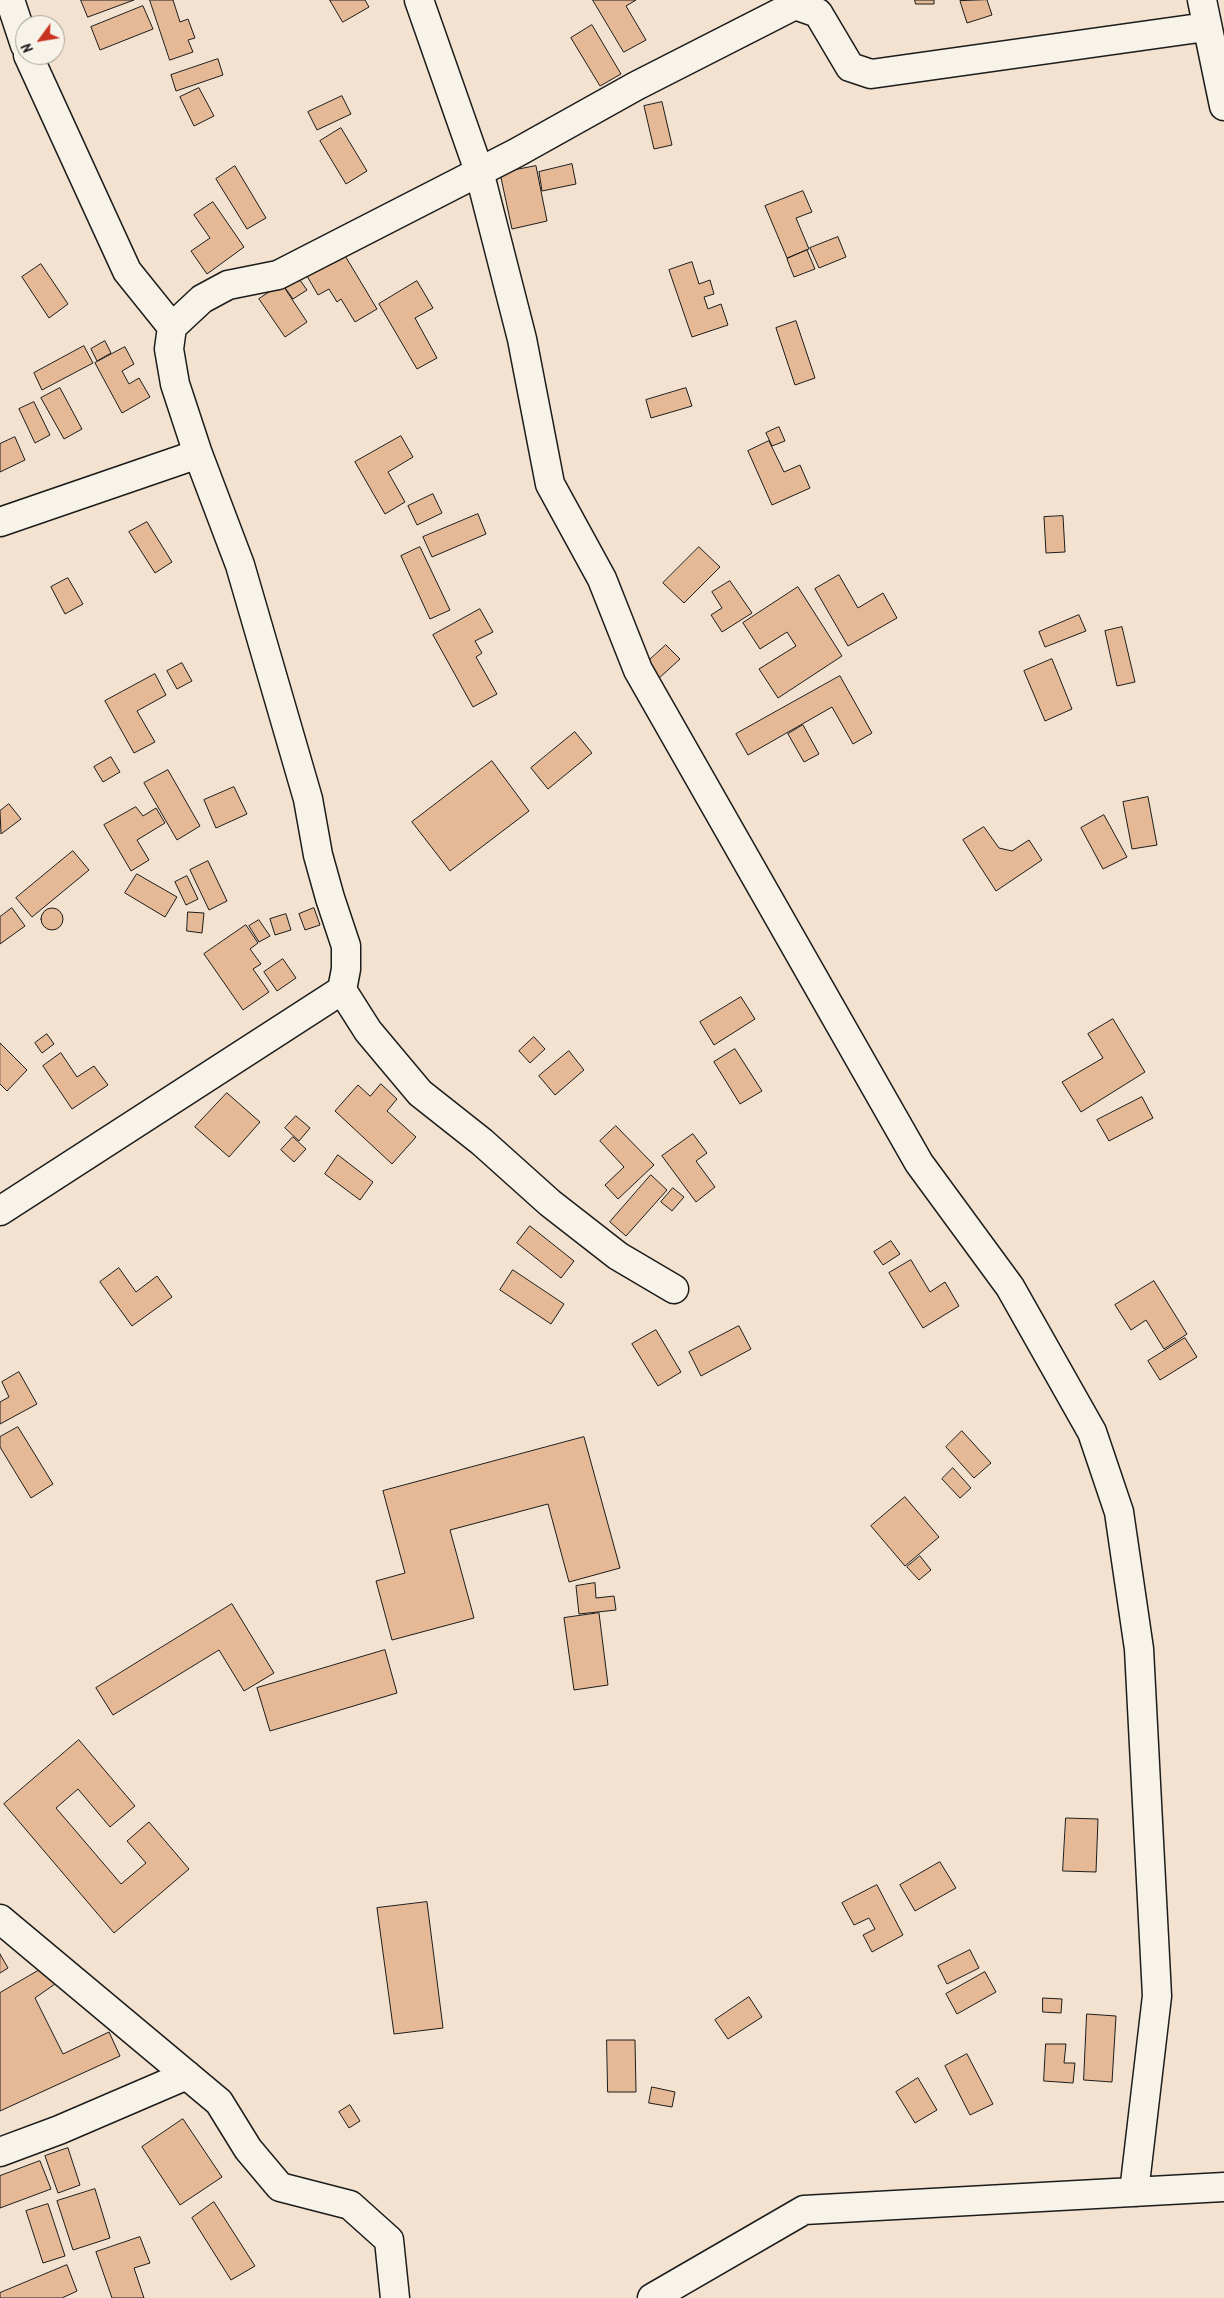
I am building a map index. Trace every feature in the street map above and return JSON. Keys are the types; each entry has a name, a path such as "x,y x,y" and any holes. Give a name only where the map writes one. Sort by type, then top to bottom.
{"street":[{"path":"10,0 15,15"},
{"path":"419,0 479,171 522,340 550,484 602,579 638,670 919,1163 1010,1287 1092,1432 1118,1512 1139,1649 1157,1996 1134,2192"},
{"path":"1202,0 1206,27 1224,106"},
{"path":"674,1289 618,1256 550,1202 482,1142 420,1093 368,1031 342,990 346,969 346,946 318,855 308,800 240,565 198,454 175,384 169,349 172,327 202,299 228,285 278,275 516,153 636,86 795,5 818,13 850,67 871,74 1206,27"},
{"path":"33,65 127,271 172,327"},
{"path":"0,522 198,454"},
{"path":"0,1211 342,990"},
{"path":"0,1919 219,2102 248,2149 280,2188 350,2205 389,2240 396,2298"},
{"path":"0,2152 59,2130 187,2075"},
{"path":"652,2298 804,2210 1224,2188"}],"building":[{"path":"81,0 134,0 88,17"},
{"path":"150,0 173,0 180,22 188,19 195,38 188,40 193,52 170,60"},
{"path":"330,0 365,0 369,7 343,22"},
{"path":"593,0 636,0 626,6 646,40 624,52"},
{"path":"915,0 934,0 934,4 916,4"},
{"path":"987,0 992,15 967,23 960,1"},
{"path":"143,6 153,29 100,50 91,27"},
{"path":"592,25 621,74 600,86 571,38"},
{"path":"218,59 223,75 176,91 171,75"},
{"path":"199,88 214,116 194,126 180,97"},
{"path":"342,96 351,114 317,130 308,112"},
{"path":"662,102 672,145 654,149 644,106"},
{"path":"341,128 367,171 346,184 320,141"},
{"path":"572,164 576,184 542,191 539,172"},
{"path":"235,166 266,218 247,229 216,179"},
{"path":"536,166 547,221 512,229 500,173"},
{"path":"803,191 812,212 796,218 809,249 787,258 765,206"},
{"path":"213,202 244,247 207,274 191,251 210,238 194,215"},
{"path":"838,237 846,257 819,268 810,248"},
{"path":"807,250 815,269 794,277 787,259"},
{"path":"344,254 377,309 355,322 341,299 337,302 329,289 318,295 307,276"},
{"path":"692,262 699,284 710,280 714,294 704,297 708,309 721,304 728,325 692,337 669,270"},
{"path":"41,264 68,304 49,318 22,277"},
{"path":"297,276 307,290 293,299 283,285"},
{"path":"417,281 433,308 415,318 437,358 417,369 379,304"},
{"path":"282,284 307,322 285,337 259,299"},
{"path":"796,321 815,378 795,385 776,328"},
{"path":"105,341 111,353 97,361 91,349"},
{"path":"84,346 93,363 42,390 34,373"},
{"path":"125,347 134,364 122,371 129,384 139,378 150,397 122,413 95,363"},
{"path":"60,388 82,429 64,439 41,398"},
{"path":"686,388 692,406 651,418 646,400"},
{"path":"34,402 50,435 35,443 19,409"},
{"path":"779,427 785,441 772,446 766,433"},
{"path":"401,436 413,457 388,472 405,502 385,514 355,462"},
{"path":"15,437 25,460 0,472 0,444"},
{"path":"769,441 784,472 800,465 810,488 772,505 748,451"},
{"path":"433,494 442,513 417,525 408,506"},
{"path":"478,514 486,534 432,557 423,537"},
{"path":"1063,516 1065,552 1046,553 1044,517"},
{"path":"147,522 172,562 155,573 129,532"},
{"path":"420,547 450,610 430,619 401,556"},
{"path":"699,547 720,567 684,603 663,583"},
{"path":"839,575 858,608 883,593 897,618 848,646 815,589"},
{"path":"68,578 83,604 65,614 51,587"},
{"path":"730,581 752,613 722,632 711,615 722,608 712,592"},
{"path":"798,587 842,656 778,698 759,669 796,646 787,632 760,649 743,623"},
{"path":"480,609 493,632 475,641 482,653 476,657 497,694 473,707 433,635"},
{"path":"1079,615 1086,631 1045,647 1039,632"},
{"path":"1122,627 1135,682 1117,686 1105,631"},
{"path":"666,645 680,659 657,680 644,665"},
{"path":"1052,659 1072,709 1045,721 1024,671"},
{"path":"182,663 192,681 177,689 167,671"},
{"path":"155,674 166,695 137,711 155,742 134,753 105,701"},
{"path":"840,676 872,733 853,744 832,707 748,755 736,734"},
{"path":"803,725 819,754 804,762 788,734"},
{"path":"575,732 592,753 548,789 531,768"},
{"path":"111,757 120,772 103,782 94,767"},
{"path":"492,761 529,811 450,871 412,822"},
{"path":"168,770 200,826 177,840 144,783"},
{"path":"234,787 247,814 216,828 204,800"},
{"path":"1148,797 1157,845 1132,849 1123,802"},
{"path":"9,804 21,819 1,834 0,811"},
{"path":"136,807 143,816 156,808 165,823 137,840 149,860 131,871 104,825"},
{"path":"1104,815 1127,857 1103,869 1081,828"},
{"path":"984,827 999,848 1012,851 1029,840 1042,860 996,891 963,840"},
{"path":"73,851 89,870 32,917 16,898"},
{"path":"208,861 227,901 209,910 190,870"},
{"path":"137,874 177,897 165,917 125,893"},
{"path":"187,876 198,899 186,905 175,882"},
{"path":"12,908 25,926 0,944 0,917"},
{"path":"52,908 62,915 63,919 56,929 52,930 42,923 41,919 48,909"},
{"path":"314,908 320,925 305,930 299,914"},
{"path":"188,912 204,913 202,933 187,931"},
{"path":"286,914 291,930 275,935 270,919"},
{"path":"259,920 270,936 259,942 249,926"},
{"path":"246,925 258,943 250,949 261,964 253,969 269,992 243,1010 204,954"},
{"path":"283,959 296,978 277,991 264,972"},
{"path":"741,997 755,1019 714,1045 700,1022"},
{"path":"1113,1019 1145,1072 1081,1112 1062,1082 1103,1058 1088,1034"},
{"path":"47,1034 54,1044 42,1053 35,1043"},
{"path":"534,1037 545,1049 530,1063 519,1051"},
{"path":"0,1043 27,1070 7,1091 0,1084"},
{"path":"735,1049 762,1091 740,1104 714,1062"},
{"path":"569,1051 584,1070 555,1095 539,1076"},
{"path":"61,1053 77,1077 94,1066 108,1085 72,1109 43,1066"},
{"path":"381,1084 397,1099 387,1111 416,1137 392,1164 335,1111 358,1085 370,1096"},
{"path":"227,1093 260,1122 229,1157 195,1127"},
{"path":"1142,1097 1153,1118 1109,1141 1097,1120"},
{"path":"296,1116 310,1128 299,1141 285,1128"},
{"path":"616,1126 654,1165 618,1199 605,1185 624,1167 600,1141"},
{"path":"693,1134 707,1153 696,1161 715,1187 696,1202 662,1156"},
{"path":"293,1137 306,1149 294,1162 281,1150"},
{"path":"338,1155 373,1182 360,1200 325,1174"},
{"path":"651,1175 667,1190 626,1236 610,1222"},
{"path":"673,1188 684,1197 672,1211 661,1202"},
{"path":"530,1226 574,1261 561,1278 517,1243"},
{"path":"891,1241 900,1254 883,1265 874,1252"},
{"path":"911,1260 930,1292 945,1282 959,1306 923,1328 889,1273"},
{"path":"119,1268 136,1292 157,1276 172,1297 132,1326 100,1282"},
{"path":"513,1270 564,1304 551,1324 500,1290"},
{"path":"1154,1281 1187,1334 1164,1349 1146,1320 1131,1330 1115,1305"},
{"path":"739,1326 751,1349 701,1376 689,1352"},
{"path":"656,1330 681,1372 658,1386 632,1344"},
{"path":"1185,1338 1197,1357 1160,1380 1148,1361"},
{"path":"19,1372 37,1404 0,1424 0,1402 9,1397 2,1382"},
{"path":"18,1427 53,1484 31,1498 0,1447 0,1437"},
{"path":"962,1431 991,1463 974,1478 946,1447"},
{"path":"584,1437 620,1568 569,1582 548,1504 450,1530 474,1618 392,1640 376,1581 405,1573 383,1491"},
{"path":"953,1468 971,1488 960,1498 942,1479"},
{"path":"905,1497 939,1537 905,1566 871,1526"},
{"path":"920,1556 931,1570 919,1580 907,1567"},
{"path":"595,1583 596,1598 614,1596 616,1610 579,1614 576,1586"},
{"path":"232,1604 274,1673 244,1691 219,1650 113,1715 96,1688"},
{"path":"599,1613 608,1685 574,1690 564,1618"},
{"path":"385,1650 397,1693 270,1731 257,1688"},
{"path":"79,1740 135,1806 110,1827 78,1789 56,1808 121,1884 146,1863 127,1841 149,1822 189,1869 114,1933 4,1804"},
{"path":"1066,1818 1098,1819 1096,1872 1063,1871"},
{"path":"940,1862 956,1888 915,1911 900,1885"},
{"path":"877,1885 903,1935 872,1952 863,1935 875,1929 869,1918 854,1925 842,1903"},
{"path":"427,1902 443,2028 394,2034 377,1908"},
{"path":"970,1950 979,1968 947,1984 938,1966"},
{"path":"0,1954 8,1968 0,1973"},
{"path":"43,1968 55,1984 35,1998 63,2054 109,2032 120,2056 0,2111 0,1993"},
{"path":"985,1972 996,1992 957,2014 946,1994"},
{"path":"749,1997 762,2017 728,2039 715,2020"},
{"path":"1043,1998 1062,1999 1061,2013 1043,2012"},
{"path":"1087,2014 1116,2016 1112,2082 1084,2080"},
{"path":"607,2040 635,2040 636,2092 608,2092"},
{"path":"1046,2044 1066,2044 1064,2063 1075,2063 1073,2083 1044,2081"},
{"path":"967,2054 993,2104 970,2115 945,2066"},
{"path":"918,2078 937,2110 915,2123 896,2092"},
{"path":"652,2087 675,2092 672,2107 649,2103"},
{"path":"350,2105 360,2121 349,2128 339,2112"},
{"path":"183,2119 222,2177 180,2205 142,2147"},
{"path":"68,2148 80,2185 58,2193 45,2156"},
{"path":"40,2161 51,2189 0,2208 0,2176"},
{"path":"95,2189 110,2238 73,2250 57,2201"},
{"path":"214,2202 255,2266 231,2280 192,2218"},
{"path":"48,2204 65,2256 43,2263 26,2211"},
{"path":"140,2237 150,2263 134,2268 144,2298 112,2298 96,2252"},
{"path":"67,2265 77,2291 62,2298 0,2298 0,2293"}]}
